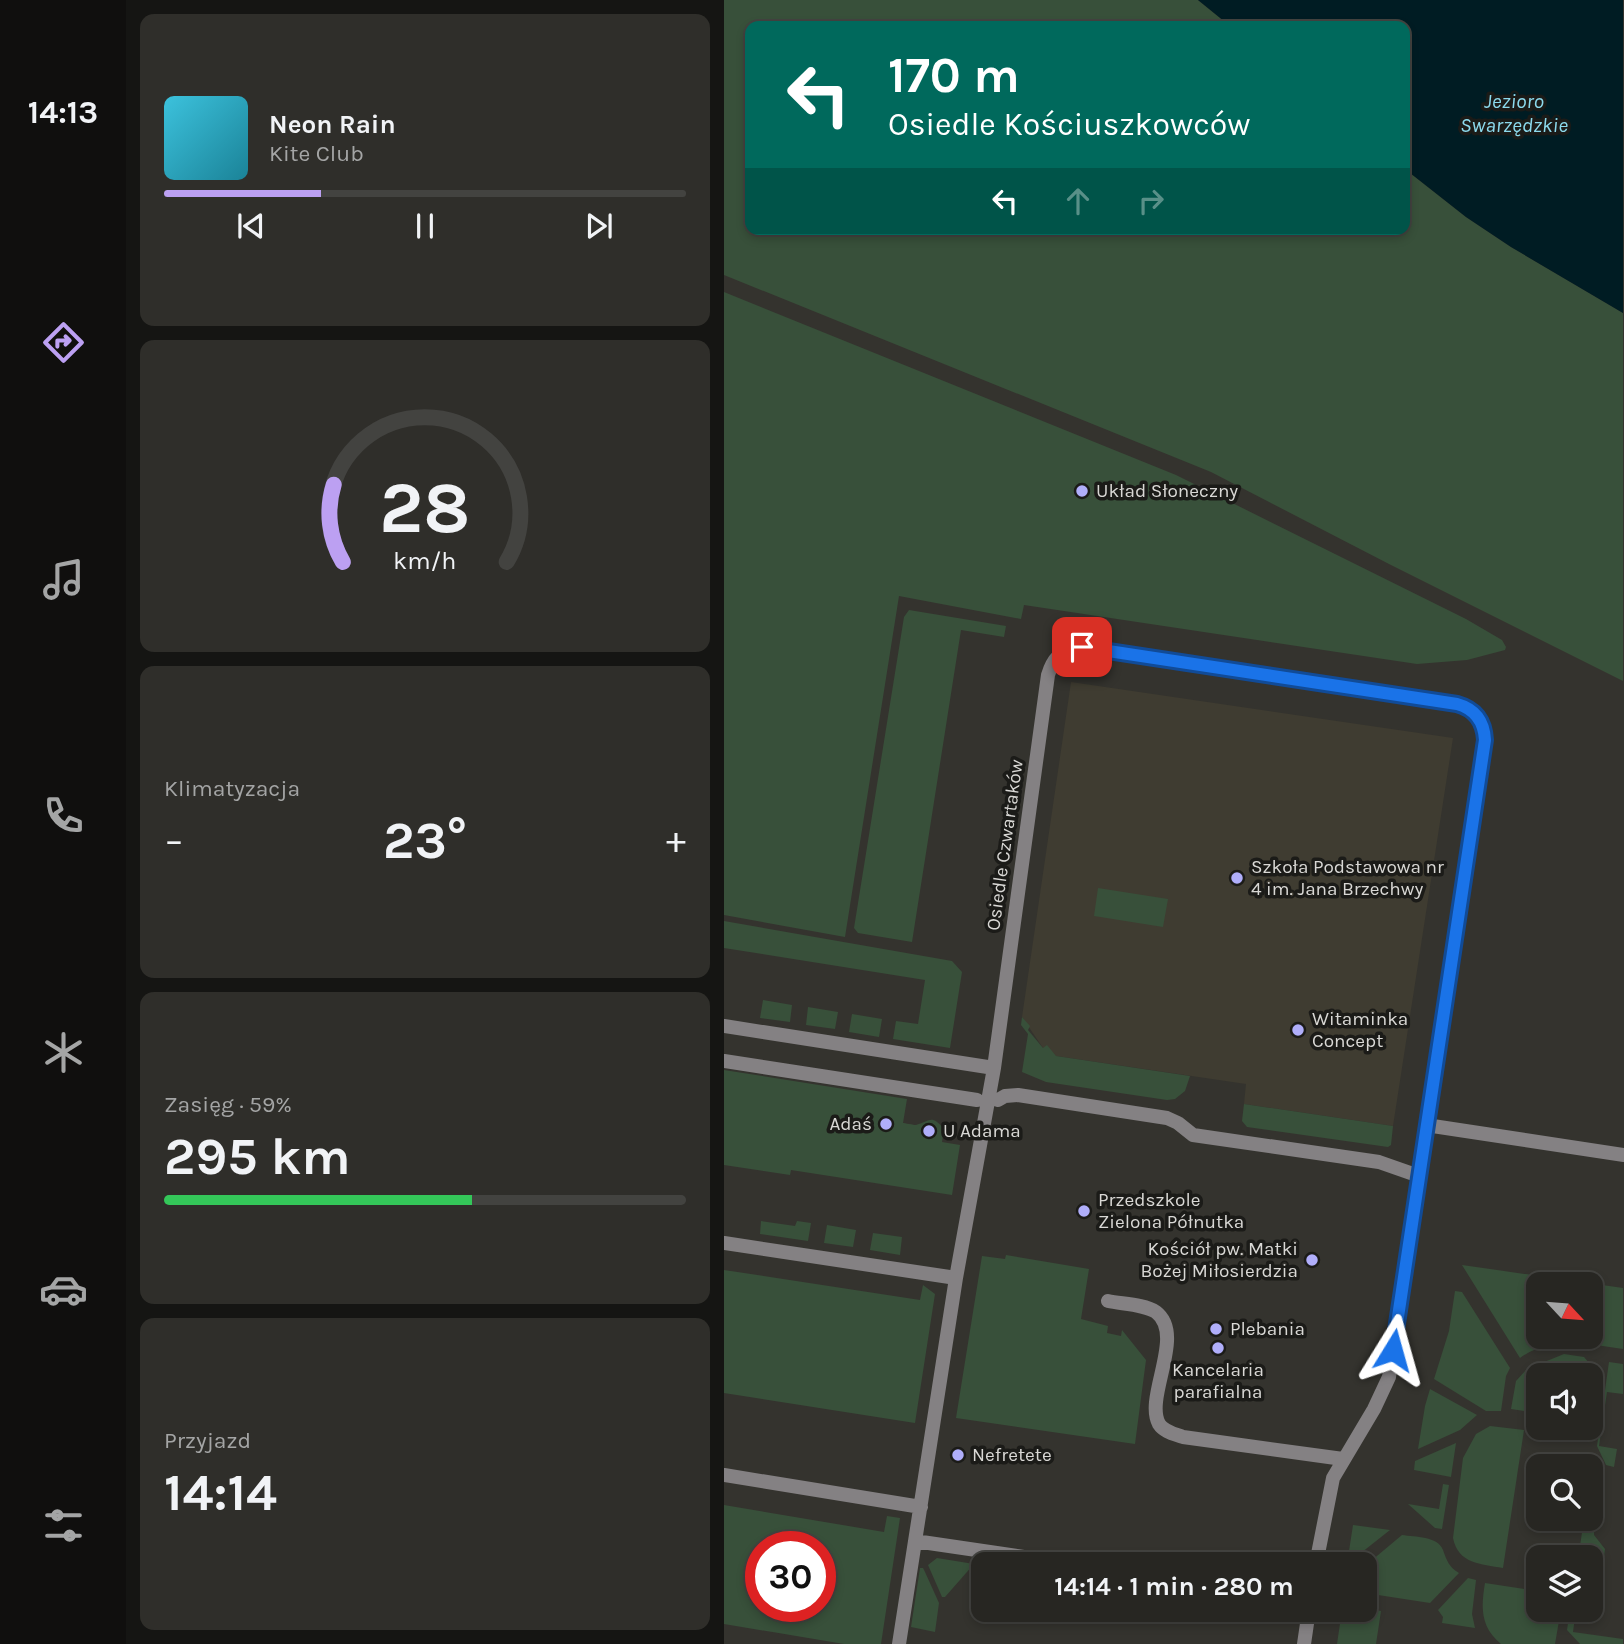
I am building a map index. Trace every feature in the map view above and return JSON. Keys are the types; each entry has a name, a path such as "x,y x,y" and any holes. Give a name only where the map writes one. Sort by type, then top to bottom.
{"street":[{"name":"Osiedle Czwartaków","path":"899,1644 956,1279 994,1068 1048,675 1060,653 1082,647 1457,704 1477,714 1485,740 1426,1125"},
{"path":"724,1026 994,1068"},
{"path":"724,1061 977,1100"},
{"path":"998,1100 1005,1096 1018,1095 1167,1118 1193,1135 1379,1162 1419,1176"},
{"path":"1318,1552 1331,1486 1389,1377 1426,1125 1624,1155"},
{"path":"724,1243 956,1279"},
{"path":"1108,1301 1152,1310 1164,1322 1167,1342 1157,1409 1160,1424 1167,1431 1183,1437 1343,1459"},
{"path":"724,1475 921,1507"},
{"path":"915,1541 990,1552"},
{"path":"1304,1644 1307,1622"}],"shaded area":[{"name":"Szkoła Podstawowa nr 4 im. Jana Brzechwy","path":"1071,682 1453,738 1393,1126 1244,1104 1246,1084 1056,1056 1043,1048 1022,1017"}],"green space":[{"path":"724,0 1198,0 1224,21 745,21 745,235 1410,235 1410,173 1466,217 1511,247 1623,313 1623,681 1211,472 724,275"},
{"path":"724,292 1176,475 1466,619 1502,640 1505,650 1467,660 1417,664 1024,605 1021,619 899,596 845,937 724,915"},
{"path":"909,610 1006,626 1004,637 961,630 912,942 858,933 854,928 904,617"},
{"path":"1098,888 1168,899 1163,927 1094,916"},
{"path":"724,921 952,961 962,972 950,1048 893,1039 896,1021 918,1024 925,980 724,948"},
{"path":"763,1000 792,1005 790,1022 760,1018"},
{"path":"808,1007 838,1012 835,1029 806,1025"},
{"path":"852,1014 882,1019 879,1037 849,1032"},
{"path":"1022,1017 1030,1026 1028,1030 1043,1048 1047,1045 1056,1056 1190,1076 1185,1091 1175,1099 1167,1100 1046,1082 1022,1072 1028,1034 1021,1025"},
{"path":"724,1070 907,1099 903,1123 916,1125 933,1120 944,1129 942,1142 960,1145 952,1195 791,1170 790,1175 724,1165"},
{"path":"1244,1104 1393,1126 1391,1145 1388,1147 1247,1127 1242,1121"},
{"path":"761,1221 795,1226 797,1221 811,1223 808,1241 760,1234"},
{"path":"827,1225 856,1230 853,1247 824,1243"},
{"path":"873,1233 902,1237 900,1255 870,1250"},
{"path":"1006,1255 1089,1269 1081,1319 1108,1326 1107,1333 1121,1336 1122,1330 1146,1360 1135,1444 956,1418 982,1256 1005,1259"},
{"path":"1462,1265 1526,1274 1526,1349 1537,1349 1520,1358"},
{"path":"724,1270 920,1300 923,1285 935,1294 915,1423 724,1393"},
{"path":"1603,1285 1623,1288 1623,1349 1603,1346"},
{"path":"1455,1291 1462,1292 1510,1368 1506,1376 1501,1411 1486,1411 1434,1379 1449,1331"},
{"path":"1564,1354 1584,1357 1589,1363 1542,1363"},
{"path":"1609,1362 1623,1364 1623,1394 1607,1392 1603,1419"},
{"path":"1526,1370 1526,1411 1511,1409 1516,1381"},
{"path":"1430,1389 1477,1415 1460,1430 1418,1449 1425,1406"},
{"path":"1490,1426 1524,1430 1503,1568 1479,1564 1465,1558 1453,1538 1463,1458 1476,1434"},
{"path":"1600,1440 1599,1446 1617,1449 1614,1467 1606,1465 1597,1446"},
{"path":"1456,1443 1451,1477 1414,1470 1415,1461"},
{"path":"1443,1484 1449,1485 1442,1529 1435,1528 1408,1504 1439,1509"},
{"path":"724,1505 884,1532 887,1516 900,1518 881,1644 844,1644 724,1624"},
{"path":"1353,1525 1390,1530 1362,1552 1349,1552"},
{"path":"1582,1531 1594,1531 1602,1545 1580,1545"},
{"path":"1402,1535 1426,1538 1440,1545 1447,1561 1459,1573 1430,1603 1377,1595 1377,1556"},
{"path":"937,1558 971,1564 971,1567 945,1597 942,1597 928,1565"},
{"path":"920,1568 923,1568 939,1603 935,1632 911,1627"},
{"path":"1468,1578 1476,1580 1472,1614 1475,1628 1442,1623 1443,1617 1438,1610"},
{"path":"1485,1583 1526,1589 1526,1622 1559,1622 1555,1644 1501,1644 1486,1624 1483,1600"},
{"path":"1377,1610 1381,1611 1376,1644 1337,1644 1340,1622 1377,1622"},
{"path":"1568,1622 1574,1622 1573,1632 1623,1639 1623,1644 1580,1644 1567,1630"}],"water":[{"name":"Jezioro Swarzędzkie","path":"1198,0 1623,0 1623,313 1511,247 1466,217 1410,173 1410,21 1224,21"}],"place":[{"name":"Układ Słoneczny","path":"1082,491"},
{"name":"Szkoła Podstawowa nr 4 im. Jana Brzechwy","path":"1237,878"},
{"name":"Witaminka Concept","path":"1298,1030"},
{"name":"Adaś","path":"886,1124"},
{"name":"U Adama","path":"929,1131"},
{"name":"Przedszkole Zielona Półnutka","path":"1084,1211"},
{"name":"Kościół pw. Matki Bożej Miłosierdzia","path":"1312,1260"},
{"name":"Plebania","path":"1216,1329"},
{"name":"Kancelaria parafialna","path":"1218,1348"},
{"name":"Nefretete","path":"958,1455"}],"route":[{"path":"1082,647 1457,704 1472,710 1480,719 1485,740 1393,1350"}]}
